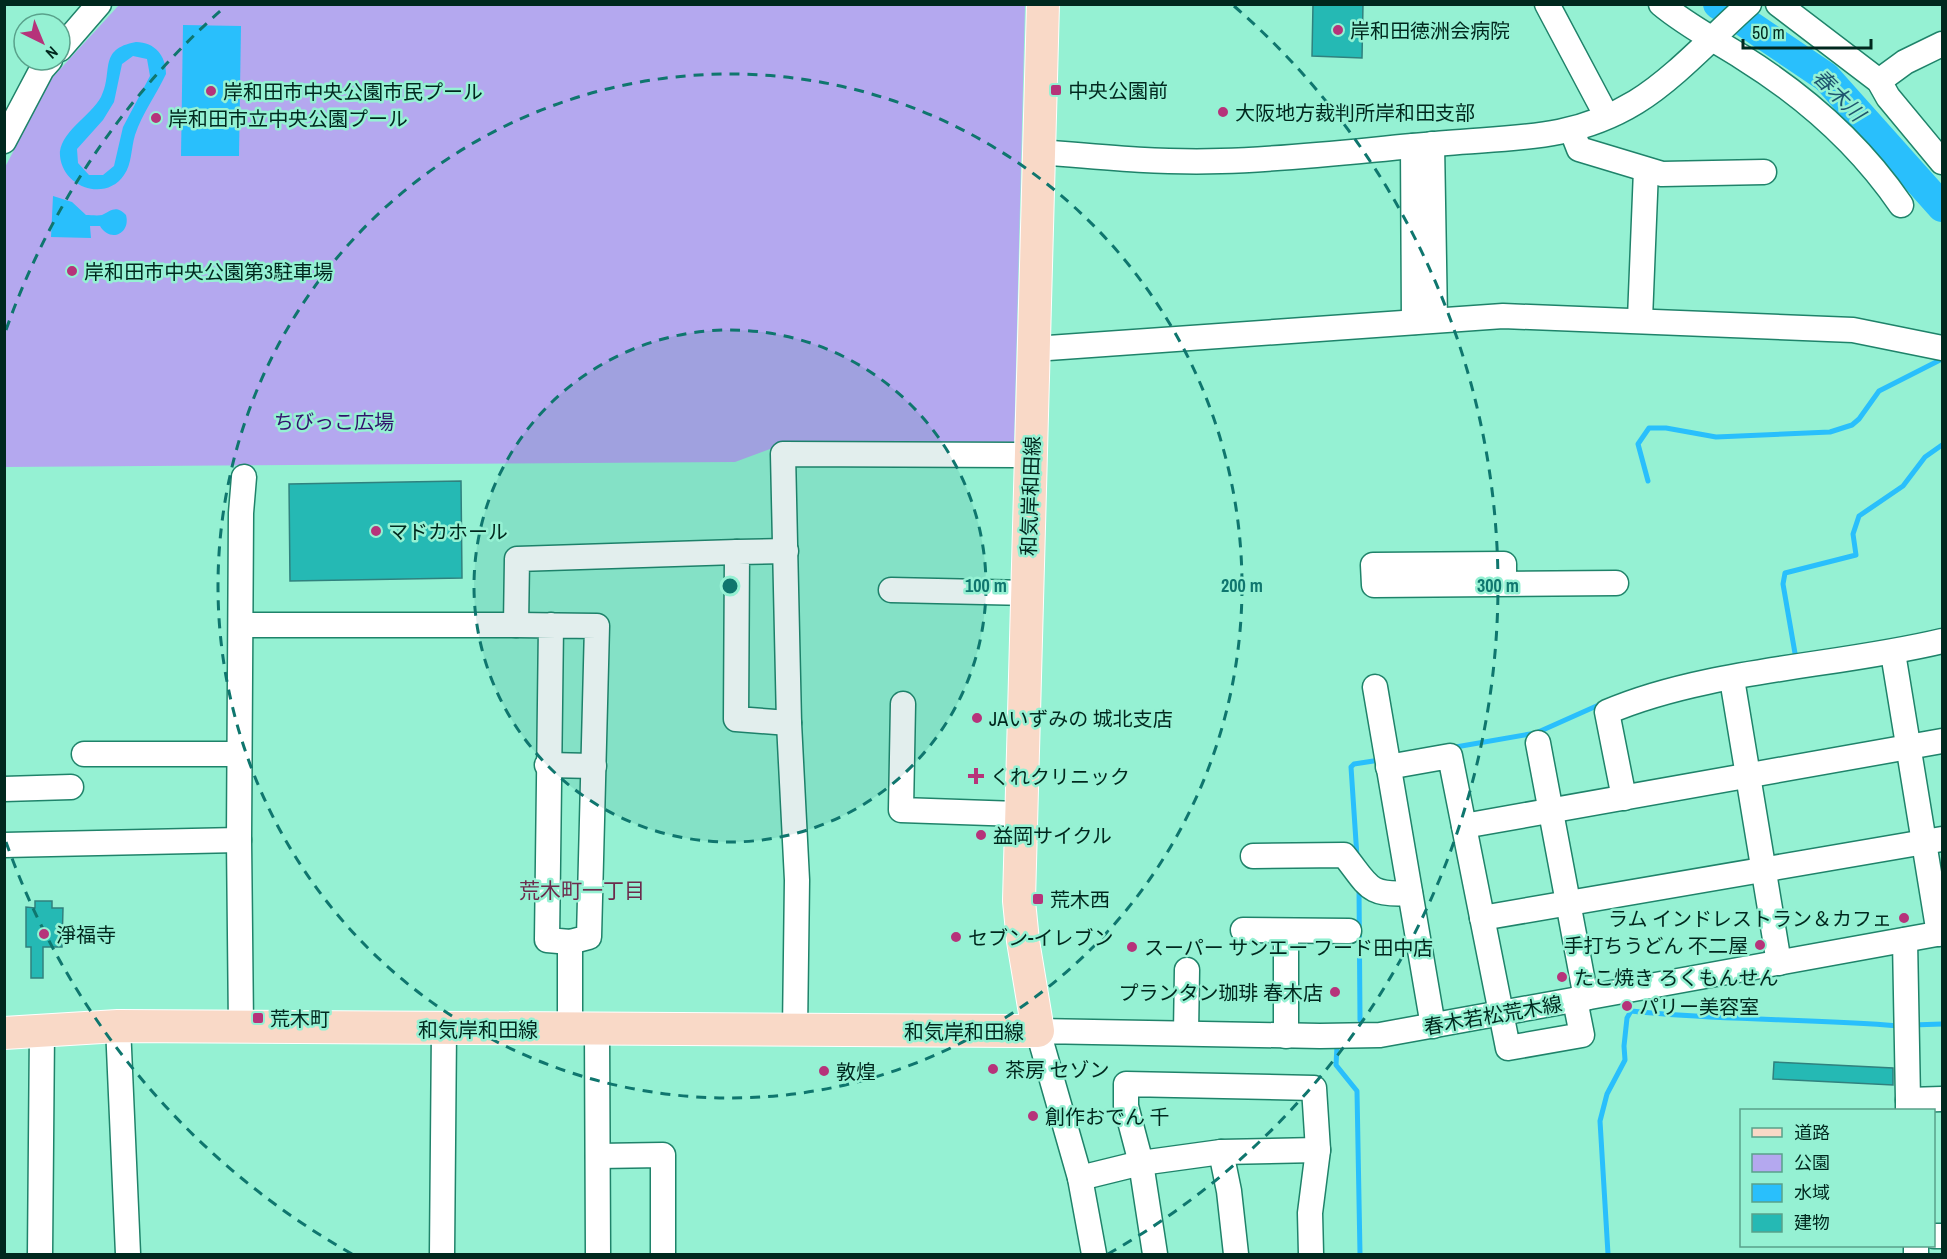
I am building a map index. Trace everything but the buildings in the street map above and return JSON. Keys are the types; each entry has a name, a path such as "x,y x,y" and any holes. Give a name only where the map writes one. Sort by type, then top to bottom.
{"main road":[{"name":"和気岸和田線","path":"4,1033 118,1026 1038,1031 1023,941 1019,901 1043,4"}],"street":[{"path":"72,35 99,4"},
{"path":"1547,4 1606,116"},
{"path":"1661,4 1713,36 1821,115 1879,173 1901,205"},
{"path":"1039,152 1107,158 1219,162 1333,155 1423,145 1542,136 1572,131 1635,102 1749,4"},
{"path":"1778,4 1879,81 1888,97 1942,162"},
{"path":"1879,81 1905,62 1942,44"},
{"path":"4,141 40,72"},
{"path":"1572,131 1579,149 1662,174 1764,172"},
{"path":"1423,145 1425,321"},
{"path":"1640,319 1646,170"},
{"path":"1034,349 1503,316 1640,319 1853,330 1942,348"},
{"path":"795,1031 797,880 789,723 783,454 1031,455"},
{"path":"241,1027 239,840 241,513 244,477"},
{"path":"516,625 517,559 786,551"},
{"path":"737,552 736,720 789,723"},
{"path":"1504,583 1616,583"},
{"path":"891,590 1027,593"},
{"path":"242,625 597,626 589,937 570,942 547,940 551,626"},
{"path":"1624,798 1607,712 1664,691 1893,653 1942,641"},
{"path":"1893,653 1908,747 1933,840 1941,934"},
{"path":"1732,679 1779,963"},
{"path":"1375,687 1432,1026"},
{"path":"903,704 901,810 1021,814"},
{"path":"1464,826 1942,741"},
{"path":"1388,767 1450,756 1508,1048 1582,1035 1581,999 1568,903 1538,743"},
{"path":"84,754 240,754"},
{"path":"548,765 594,766"},
{"path":"4,789 71,787"},
{"path":"4,845 239,840"},
{"path":"1482,918 1933,840"},
{"path":"1253,856 1344,855 1373,890 1383,895 1410,893"},
{"path":"1243,930 1349,931"},
{"path":"1286,931 1286,1036"},
{"name":"春木若松荒木線","path":"1038,1031 1286,1036 1380,1035 1941,934"},
{"path":"1905,940 1908,1106 1942,1099"},
{"path":"570,942 598,1156 598,1254"},
{"path":"1186,1033 1187,970"},
{"path":"118,1026 128,1254"},
{"path":"442,1254 444,1029"},
{"path":"40,1254 42,1030"},
{"path":"1038,1031 1080,1178 1094,1254"},
{"path":"1155,1254 1141,1163 1126,1106 1126,1084 1314,1088 1318,1150 1310,1213 1311,1254"},
{"path":"1080,1178 1141,1163 1221,1152 1318,1150"},
{"path":"1221,1152 1229,1191 1236,1254"},
{"path":"598,1156 663,1155 663,1254"}],"green space":[{"name":"ちびっこ広場","path":"119,5 1025,5 1014,445 786,443 735,462 5,467 4,169 52,78 58,72 72,72 72,56"}],"water":[{"name":"岸和田市中央公園市民プール","path":"183,25 241,26 239,156 181,156"},
{"path":"136,42 154,47 162,56 166,74 138,127 129,166 124,175 107,188 86,188 69,176 63,167 60,156 61,148 69,132 101,97 111,56 124,45","holes":["133,56 147,59 150,76 123,127 114,166 103,175 89,175 78,163 77,149 103,120 114,102 122,64"]},
{"path":"53,196 72,202 86,215 100,215 114,209 119,210 126,215 127,222 123,231 114,235 104,231 100,226 90,226 91,238 51,237"}],"waterway":[{"name":"春木川","path":"1718,4 1826,77 1942,207"},
{"path":"1648,481 1638,444 1649,428 1666,428 1716,437 1830,432 1852,425 1879,391 1942,359"},
{"path":"1796,659 1783,584 1785,573 1856,555 1853,534 1859,516 1903,486 1925,457 1942,445"},
{"path":"1450,748 1536,733 1601,704"},
{"path":"1357,857 1351,767 1354,764 1380,760"},
{"path":"1359,887 1360,1020"},
{"path":"1608,1254 1600,1121 1607,1094 1625,1060 1627,1018 1631,1011 1900,1026"},
{"path":"1912,1025 1942,1024"},
{"path":"1337,1046 1336,1065 1357,1091 1360,1254"}],"place":[{"name":"岸和田徳洲会病院","path":"1338,30"},
{"name":"中央公園前","path":"1056,90"},
{"name":"岸和田市中央公園市民プール","path":"211,91"},
{"name":"大阪地方裁判所岸和田支部","path":"1223,112"},
{"name":"岸和田市立中央公園プール","path":"156,118"},
{"name":"岸和田市中央公園第3駐車場","path":"72,271"},
{"name":"マドカホール","path":"376,531"},
{"name":"JAいずみの 城北支店","path":"977,718"},
{"name":"くれクリニック","path":"976,776"},
{"name":"益岡サイクル","path":"981,835"},
{"name":"荒木西","path":"1038,899"},
{"name":"ラム インドレストラン＆カフェ","path":"1904,918"},
{"name":"淨福寺","path":"44,934"},
{"name":"セブン-イレブン","path":"956,937"},
{"name":"手打ちうどん 不二屋","path":"1760,945"},
{"name":"スーパー サンエー フード田中店","path":"1132,947"},
{"name":"たこ焼き ろくもんせん","path":"1562,977"},
{"name":"プランタン珈琲 春木店","path":"1335,992"},
{"name":"パリー美容室","path":"1627,1006"},
{"name":"荒木町","path":"258,1018"},
{"name":"茶房 セゾン","path":"993,1069"},
{"name":"敦煌","path":"824,1071"},
{"name":"創作おでん 千","path":"1033,1116"}],"district":[{"name":"荒木町一丁目","path":"582,890"}]}
